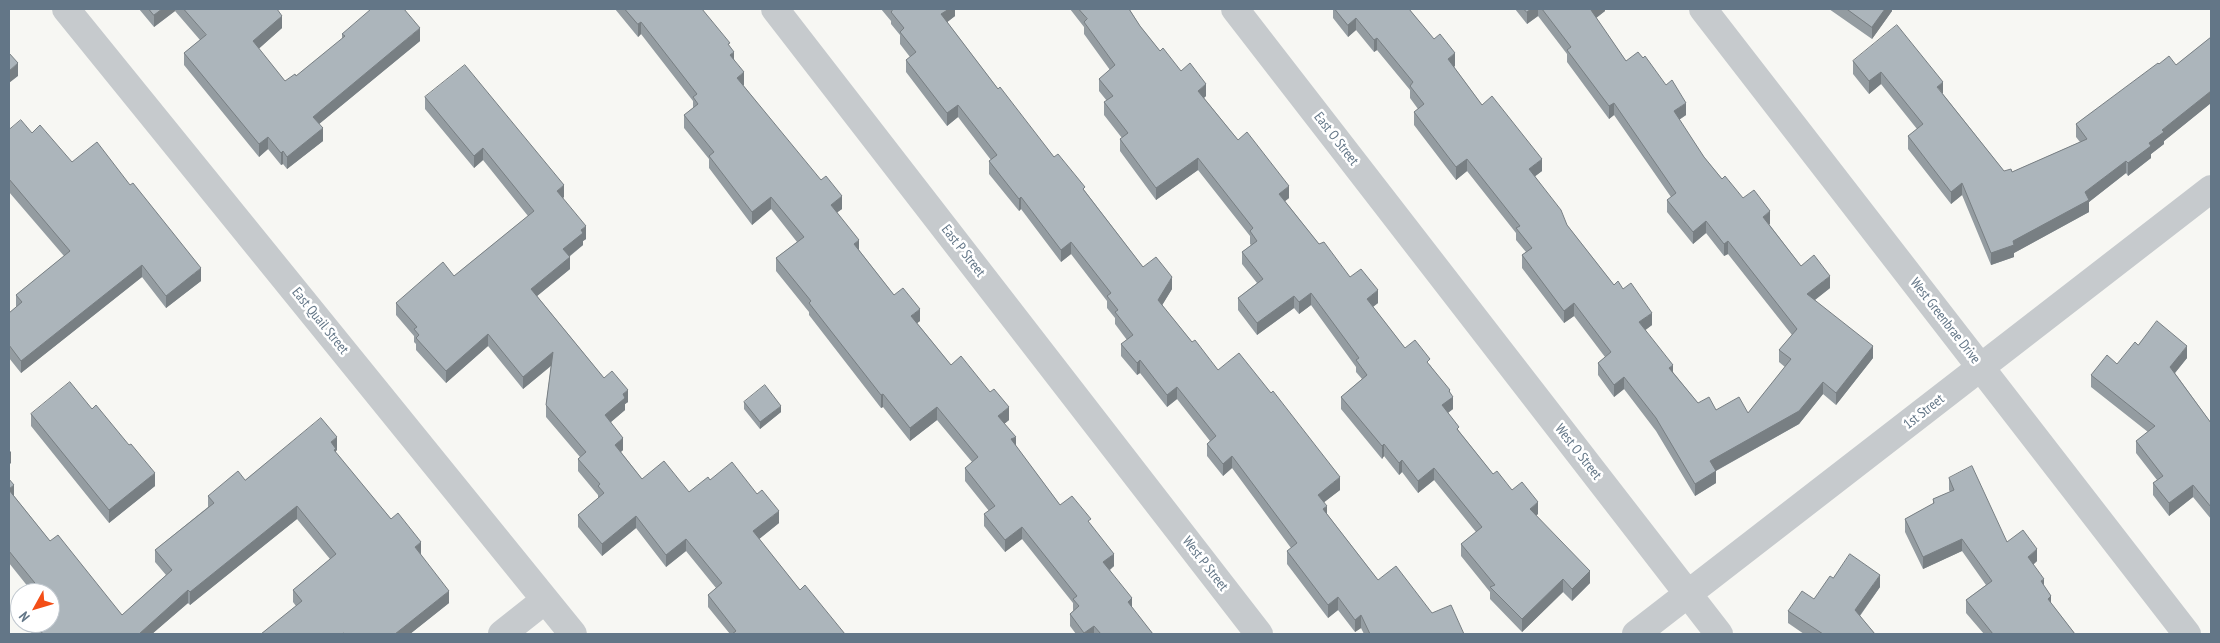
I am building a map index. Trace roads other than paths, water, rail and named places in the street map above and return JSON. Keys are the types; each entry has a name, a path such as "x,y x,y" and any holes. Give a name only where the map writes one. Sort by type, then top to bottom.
{"street":[{"name":"East Quail Street","path":"66,9 573,634"},
{"name":"East P Street","path":"775,9 1150,494"},
{"name":"East O Street","path":"1235,9 1437,270"},
{"name":"West Greenbrae Drive","path":"1703,9 2187,634"},
{"name":"1st Street","path":"1636,634 2211,189"},
{"name":"West O Street","path":"1437,270 1719,634"},
{"name":"West P Street","path":"1150,494 1259,634"},
{"path":"502,634 545,600"}]}
